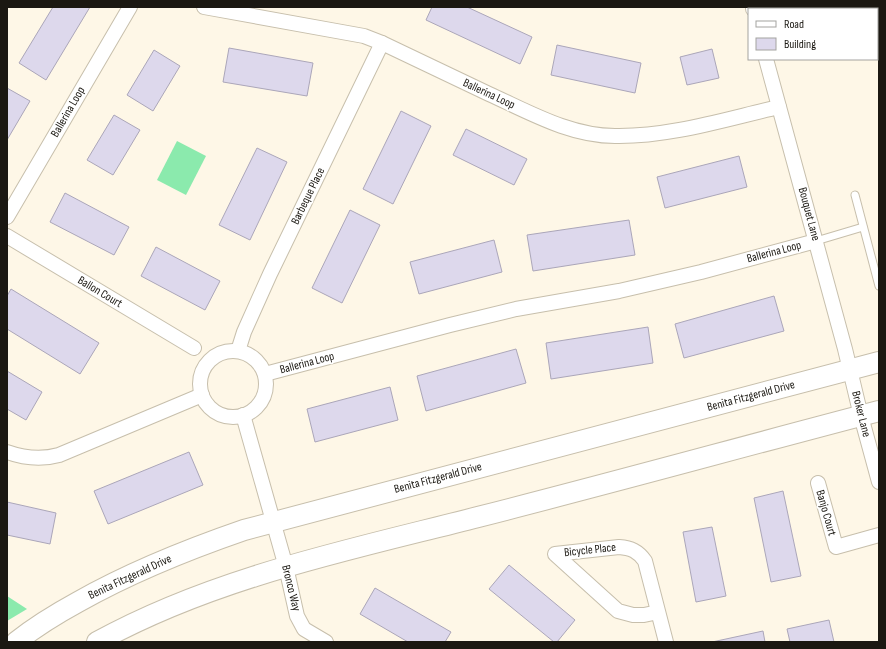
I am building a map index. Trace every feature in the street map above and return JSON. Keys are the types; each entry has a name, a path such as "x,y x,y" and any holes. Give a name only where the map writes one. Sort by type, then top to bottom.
{"main road":[{"name":"Benita Fitzgerald Drive","path":"16,642 28,632 67,608 111,584 194,547 244,530 879,362"},
{"path":"97,642 161,610 228,585 286,566 582,491 870,413"}],"street":[{"name":"Ballerina Loop","path":"7,217 130,7"},
{"name":"Ballerina Loop","path":"204,7 353,33 382,43 548,121 584,132 614,136 666,132 779,107"},
{"name":"Barbeque Place","path":"238,352 244,332 270,274 382,43"},
{"name":"Bouquet Lane","path":"766,60 850,370"},
{"name":"Ballon Court","path":"7,236 194,348"},
{"name":"Ballerina Loop","path":"265,374 457,323 516,309 619,291 700,272 816,241"},
{"path":"238,352 229,351 219,354 211,359 201,376 200,385 202,395 207,404 223,416 243,416 273,522"},
{"name":"Ballerina Loop","path":"238,352 247,354 255,359 265,374 266,384 264,395 260,404 243,416"},
{"name":"Broker Lane","path":"850,370 870,413 879,482"},
{"path":"7,452 19,456 41,459 59,455 202,395"},
{"name":"Banjo Court","path":"818,483 836,547 879,535"},
{"name":"Bronco Way","path":"273,522 286,566 297,616 304,629 326,642"},
{"name":"Bicycle Place","path":"658,612 644,615 632,615 618,611 555,554 619,547 629,548 640,554 646,561 666,642"}],"lane":[{"path":"855,195 879,286"},
{"path":"816,241 863,227"}],"green space":[{"path":"177,141 206,156 186,195 157,180"},
{"path":"7,596 27,609 7,621"}],"building":[{"path":"53,7 90,7 46,80 19,63"},
{"path":"432,7 467,7 532,37 520,64 426,20"},
{"path":"557,45 641,63 635,93 551,75"},
{"path":"229,48 313,63 307,96 223,82"},
{"path":"712,49 719,78 687,85 680,57"},
{"path":"154,50 180,66 153,111 127,95"},
{"path":"7,88 30,101 7,140"},
{"path":"401,111 431,126 393,204 363,189"},
{"path":"114,115 140,130 113,175 87,160"},
{"path":"466,129 527,159 514,185 453,155"},
{"path":"257,148 287,162 250,240 219,225"},
{"path":"739,156 747,187 665,208 657,177"},
{"path":"65,193 129,227 114,255 50,222"},
{"path":"350,210 380,225 342,303 312,288"},
{"path":"629,220 635,255 533,271 527,235"},
{"path":"494,240 502,272 419,294 410,262"},
{"path":"156,247 220,281 205,310 141,276"},
{"path":"11,289 99,343 80,374 7,329 7,296"},
{"path":"774,296 784,331 684,358 675,324"},
{"path":"648,327 653,363 551,379 546,343"},
{"path":"516,349 526,383 426,411 417,376"},
{"path":"7,371 42,392 26,420 7,409"},
{"path":"390,387 398,420 315,442 307,409"},
{"path":"189,452 203,485 108,524 94,491"},
{"path":"783,491 801,576 771,582 754,498"},
{"path":"7,502 56,513 50,544 7,535"},
{"path":"712,527 726,596 696,602 683,532"},
{"path":"509,565 575,620 557,642 554,642 489,589"},
{"path":"375,588 451,632 445,642 408,642 360,614"},
{"path":"829,620 834,642 790,642 787,629"},
{"path":"763,631 765,642 712,642"}]}
